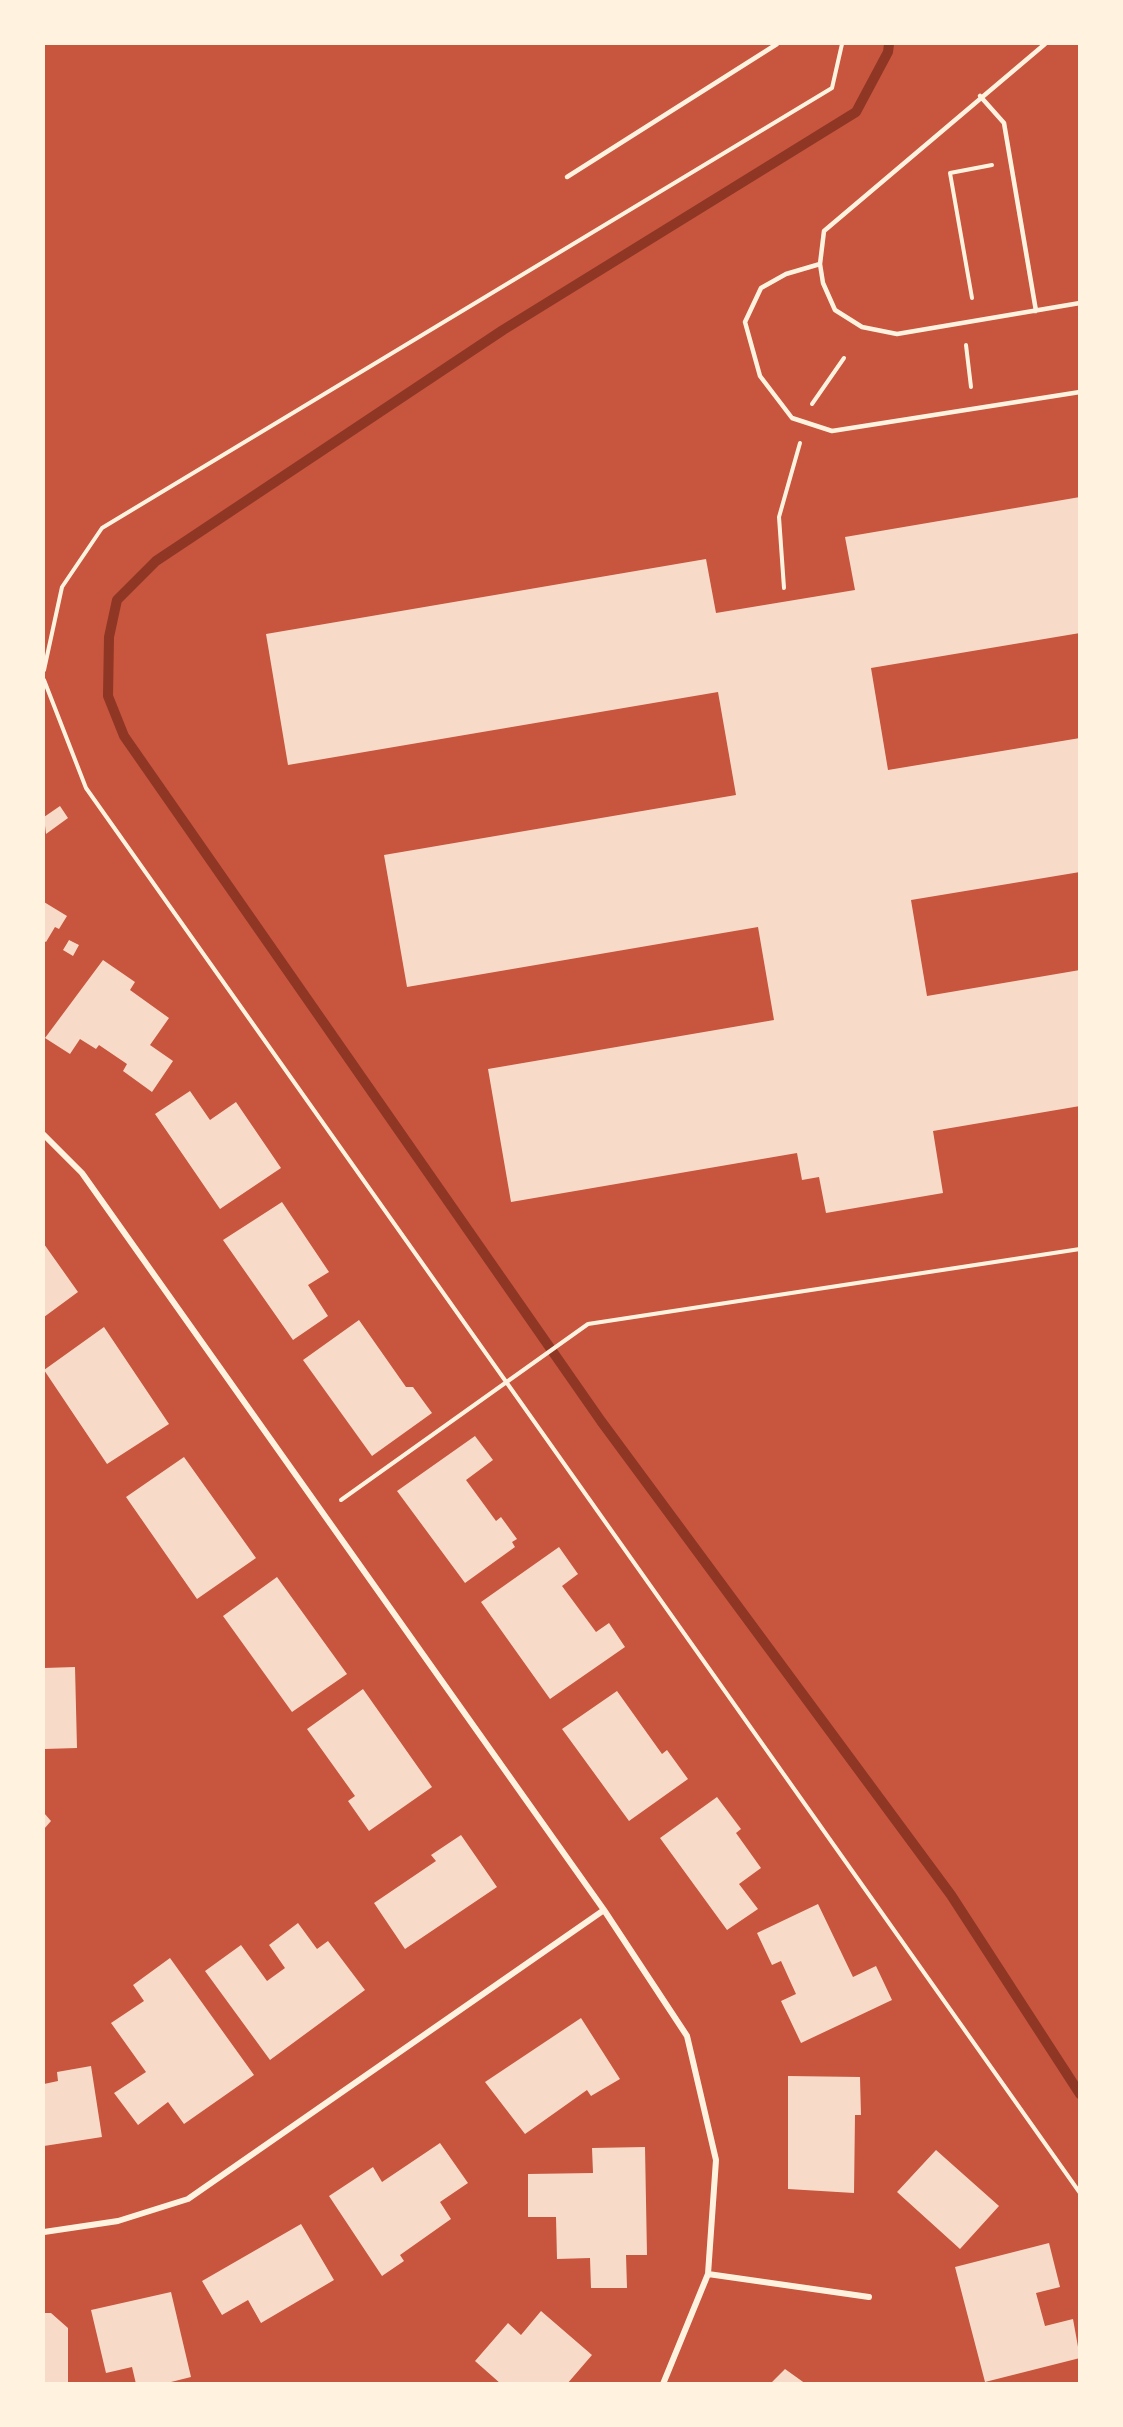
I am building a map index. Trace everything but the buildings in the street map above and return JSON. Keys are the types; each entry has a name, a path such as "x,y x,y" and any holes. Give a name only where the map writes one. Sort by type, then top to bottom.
{"street":[{"path":"44,1135 82,1173 324,1512 604,1910 687,2036 716,2160 708,2274 663,2384"},
{"path":"44,2232 118,2221 188,2199 604,1910"},
{"path":"708,2274 869,2297"}],"lane":[{"path":"567,177 777,44"},
{"path":"1045,44 980,96 824,231 820,264 823,283 835,310 862,327 897,334 1080,303"},
{"path":"980,96 1004,123 1036,311"},
{"path":"820,264 786,274 761,288 745,322 760,375 792,418 831,431 1080,392"}],"path":[{"path":"44,670 62,588 102,528 832,88 842,44"},
{"path":"972,298 950,173 1010,161"},
{"path":"966,345 971,387"},
{"path":"813,402 844,358"},
{"path":"784,588 779,517 793,466"},
{"path":"44,680 86,788 1080,2193"},
{"path":"324,1512 588,1324 1080,1249"}],"waterway":[{"path":"889,44 888,52 856,112 503,330 156,561 117,600 109,637 108,696 124,736 601,1421 951,1895 1080,2094"}]}
